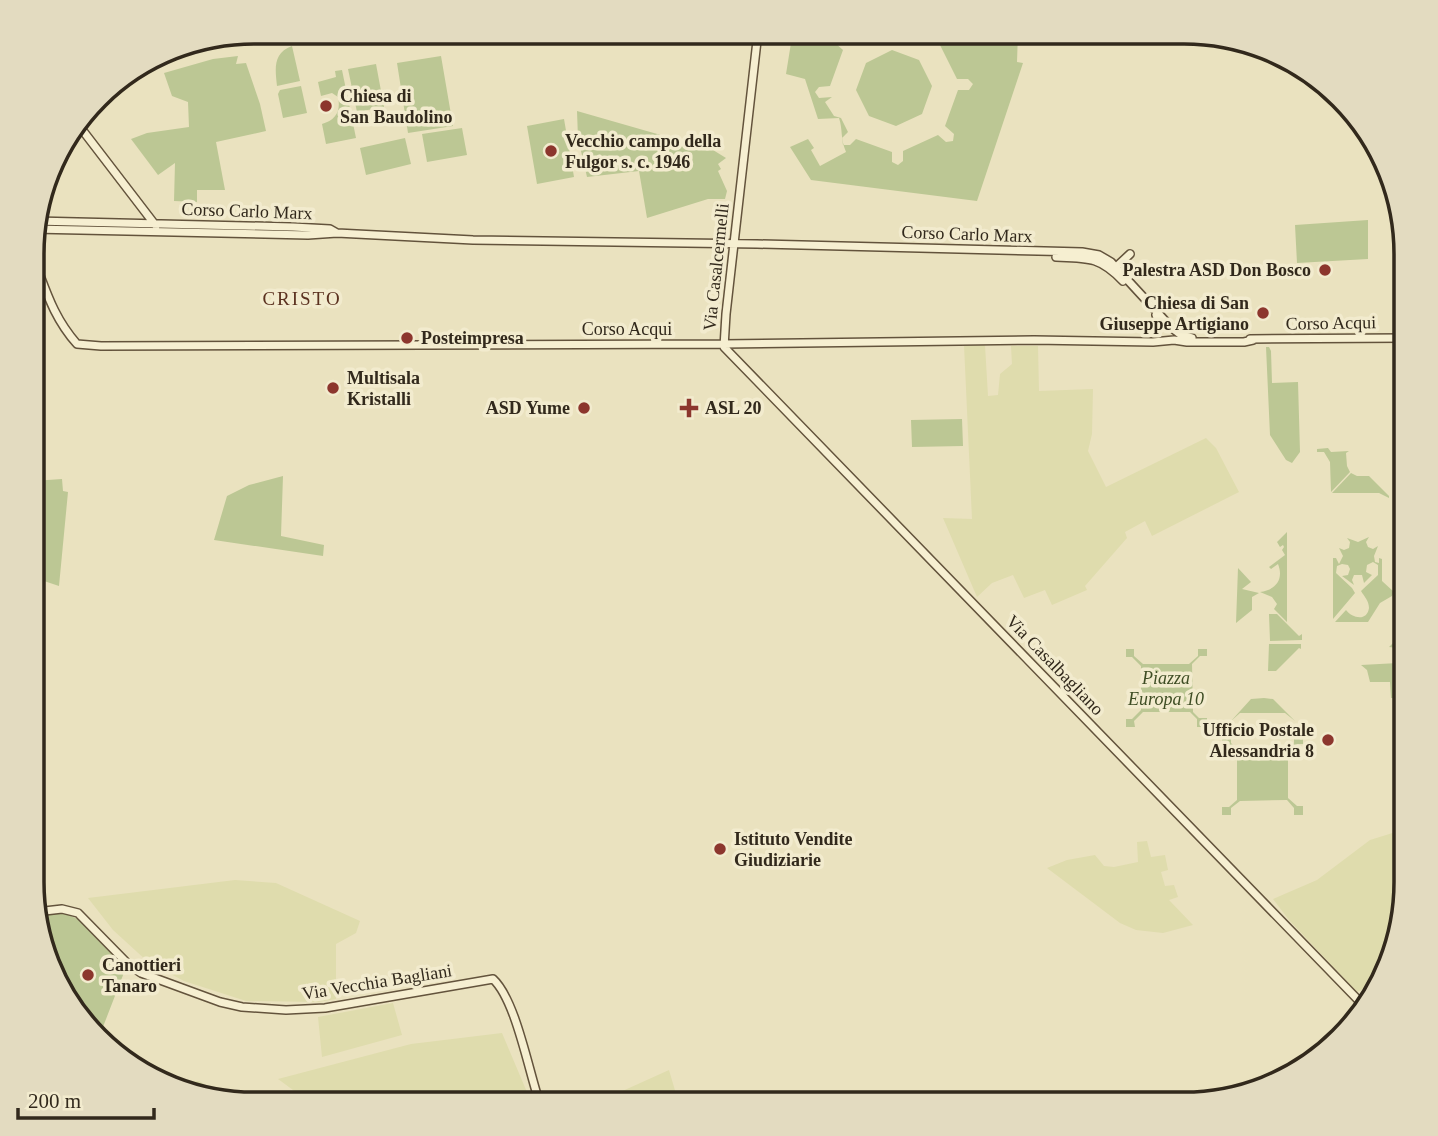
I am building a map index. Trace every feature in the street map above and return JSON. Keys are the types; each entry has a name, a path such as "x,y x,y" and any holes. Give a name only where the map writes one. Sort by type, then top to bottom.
{"street":[{"name":"Via Casalcermelli","path":"723,344 757,44"},
{"path":"83,131 156,227"},
{"path":"47,222 156,227"},
{"path":"46,228 156,227"},
{"name":"Corso Carlo Marx","path":"156,227 299,227 330,229 335,233 472,240 1082,252 1102,256 1115,269 1166,328 1167,340"},
{"path":"1115,269 1130,254"},
{"name":"Corso Acqui","path":"44,284 56,317 77,344 723,344 1253,340"},
{"path":"1143,342 1166,328 1174,337 1167,340"},
{"name":"Corso Acqui","path":"1166,328 1189,338 1394,338"},
{"name":"Via Casalbagliano","path":"723,344 1358,1000"},
{"name":"Via Vecchia Bagliani","path":"46,911 62,909 78,913 128,964 141,973 220,1002 242,1007 286,1010 326,1008 493,979 512,1014 536,1092"}],"shaded area":[{"path":"964,345 985,345 988,396 998,395 1000,374 1012,364 1011,346 1038,346 1039,391 1093,389 1092,434 1088,451 1106,487 1206,438 1216,448 1239,492 1152,536 1145,521 1125,532 1127,538 1085,586 1087,590 1052,605 1045,590 1024,598 1013,575 992,583 977,597 943,518 972,519"},
{"path":"1394,833 1394,896 1387,937 1378,963 1365,988 1357,992 1289,920 1273,899 1317,880 1370,840"},
{"path":"1147,841 1151,857 1165,855 1168,870 1161,872 1165,886 1174,885 1178,897 1169,900 1193,925 1163,933 1136,930 1120,923 1047,868 1067,860 1095,855 1104,866 1114,867 1138,862 1137,842"},
{"path":"235,880 276,883 360,921 356,933 336,944 336,999 318,1002 246,1001 184,981 148,962 113,930 88,898"},
{"path":"393,1003 402,1035 322,1057 318,1017"},
{"path":"502,1033 527,1092 296,1092 278,1079 411,1044"},
{"path":"669,1070 675,1092 620,1092"},
{"path":"199,1081 209,1087 199,1085 189,1082"}],"green space":[{"path":"791,44 836,44 843,50 830,86 819,87 815,92 819,98 832,97 825,102 834,116 841,118 848,132 842,138 839,118 818,119 805,79 786,74"},
{"path":"1018,44 1017,62 1023,63 977,201 811,180 790,147 808,139 820,166 846,152 844,145 850,145 856,139 892,152 892,162 898,165 903,161 903,151 938,135 946,142 953,141 954,134 945,126 958,90 969,90 973,84 968,79 957,79 940,45"},
{"path":"292,46 300,81 277,86 278,57"},
{"path":"892,50 919,60 932,86 922,114 896,126 869,116 856,90 866,63"},
{"path":"238,56 236,64 246,63 266,131 216,142 225,190 197,190 197,202 174,201 175,163 158,175 131,139 147,133 189,127 188,102 172,96 164,73 213,59"},
{"path":"441,56 453,126 408,133 397,63"},
{"path":"376,64 384,107 357,112 348,69"},
{"path":"342,70 356,138 326,144 322,124 334,117 339,102 338,97 332,93 321,96 318,82 336,77 335,71"},
{"path":"301,86 307,113 283,118 278,94 280,90"},
{"path":"577,111 713,150 726,158 718,164 721,169 718,171 727,191 725,199 708,199 647,218 639,171 587,177 578,138"},
{"name":"Vecchio campo della Fulgor s. c. 1946","path":"564,119 574,177 537,184 527,126"},
{"path":"462,128 467,155 427,162 422,134"},
{"path":"405,138 411,164 366,175 360,148"},
{"path":"1368,220 1368,259 1297,263 1295,225"},
{"path":"1266,347 1271,351 1272,383 1298,382 1300,452 1292,463 1286,460 1270,435"},
{"path":"962,419 963,446 912,447 911,420"},
{"path":"1328,448 1331,452 1349,451 1346,453 1350,472 1331,492 1330,462 1324,452 1317,452 1317,449"},
{"path":"1351,473 1369,476 1389,498 1379,493 1332,493"},
{"path":"283,476 281,536 324,545 323,556 214,540 227,496 249,485"},
{"path":"62,479 63,491 68,492 59,586 44,581 44,480"},
{"path":"1287,532 1287,622 1274,609 1277,604 1272,597 1260,592 1270,589 1279,579 1278,564 1271,569 1269,567 1285,555 1283,545 1280,547 1277,542"},
{"path":"1369,537 1366,542 1368,547 1373,549 1378,546 1375,562 1379,563 1379,558 1382,559 1382,581 1394,592 1380,603 1368,622 1335,622 1346,610 1359,617 1368,612 1368,603 1361,591 1378,575 1378,565 1373,562 1367,565 1366,572 1372,575 1364,583 1362,575 1354,575 1354,585 1342,576 1348,575 1348,565 1337,566 1336,573 1355,593 1333,619 1333,558 1336,558 1339,564 1343,556 1339,548 1349,548 1350,542 1347,538 1358,542"},
{"path":"1238,568 1251,582 1242,589 1259,593 1252,597 1252,610 1236,623"},
{"path":"1269,614 1277,614 1299,636 1302,634 1302,640 1270,641"},
{"path":"1269,644 1301,644 1301,649 1276,671 1268,671"},
{"name":"Piazza Europa 10","path":"1126,649 1134,649 1134,656 1143,664 1189,664 1198,656 1198,649 1207,649 1207,656 1200,656 1192,664 1193,712 1199,718 1207,718 1207,727 1197,727 1197,719 1190,712 1143,712 1134,721 1135,727 1126,727 1126,719 1132,719 1141,710 1141,666 1132,657 1126,657"},
{"path":"1394,663 1394,698 1391,698 1390,682 1370,682 1367,670 1361,665"},
{"path":"1251,699 1273,699 1295,721 1285,713 1240,713 1231,721"},
{"path":"1222,737 1231,737 1231,743 1245,757 1280,758 1294,743 1294,737 1303,737 1303,744 1297,744 1288,754 1288,798 1297,806 1303,806 1303,815 1294,815 1294,808 1287,800 1240,801 1231,808 1231,815 1222,815 1222,807 1229,807 1237,800 1237,754 1229,746 1222,746"},
{"name":"Canottieri Tanaro","path":"57,912 69,915 88,926 125,970 103,1028 79,999 65,975 51,937 47,914"}],"place":[{"name":"Chiesa di San Baudolino","path":"326,106"},
{"name":"Vecchio campo della Fulgor s. c. 1946","path":"551,151"},
{"name":"Palestra ASD Don Bosco","path":"1325,270"},
{"name":"Chiesa di San Giuseppe Artigiano","path":"1263,313"},
{"name":"Posteimpresa","path":"407,338"},
{"name":"Multisala Kristalli","path":"333,388"},
{"name":"ASD Yume","path":"584,408"},
{"name":"ASL 20","path":"689,408"},
{"name":"Ufficio Postale Alessandria 8","path":"1328,740"},
{"name":"Istituto Vendite Giudiziarie","path":"720,849"},
{"name":"Canottieri Tanaro","path":"88,975"}],"district":[{"name":"CRISTO","path":"302,298"}]}
